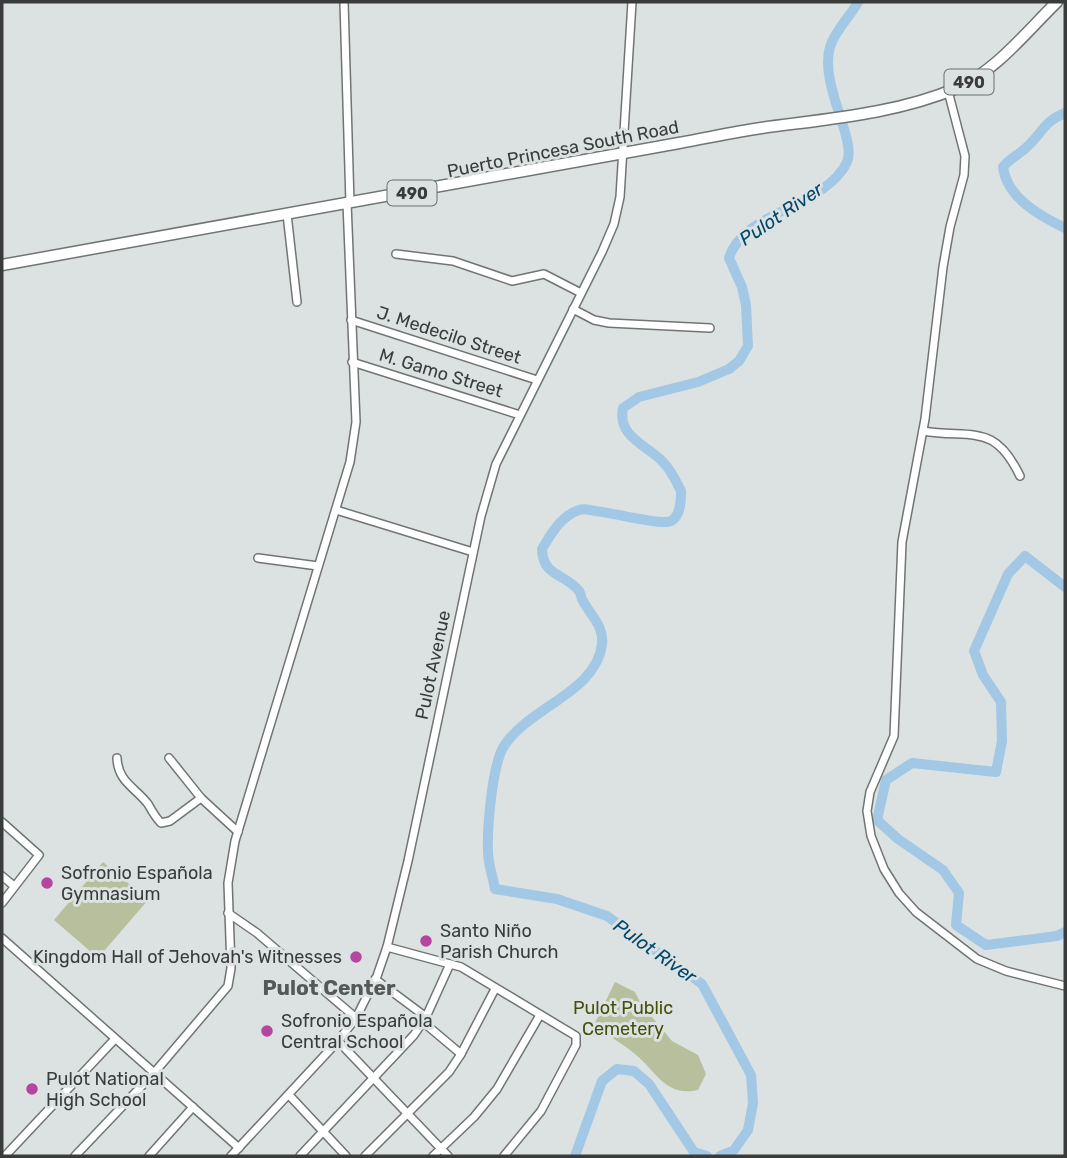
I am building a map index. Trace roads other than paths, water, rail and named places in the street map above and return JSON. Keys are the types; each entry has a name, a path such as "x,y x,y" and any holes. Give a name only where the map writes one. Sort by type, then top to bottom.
{"main road":[{"name":"Puerto Princesa South Road","path":"2,265 928,99 968,82 994,63 1057,2"}],"street":[{"path":"75,1156 153,1073 228,986 231,968 228,883 237,832 354,444 356,422 352,362 344,2"},
{"name":"Pulot Avenue","path":"232,1156 356,1018 387,947 491,480 614,224 620,197 624,154 632,2"},
{"path":"948,91 965,156 964,175 944,259 923,431 901,551 894,736 870,792 867,811 871,836 884,869 899,893 916,912 962,950 993,966 1065,986"},
{"path":"287,214 297,302"},
{"path":"396,254 453,261 512,281 544,274 581,293"},
{"path":"573,309 594,320 609,323 710,328"},
{"name":"J. Medecilo Street","path":"351,320 537,380"},
{"name":"M. Gamo Street","path":"352,362 520,415"},
{"path":"923,431 987,437 1001,446 1020,476"},
{"path":"336,510 473,552"},
{"path":"258,558 318,566"},
{"path":"117,758 122,779 146,802 161,823 170,821 201,798"},
{"path":"169,758 201,798 237,832"},
{"path":"2,822 39,855 2,903"},
{"path":"2,876 15,886"},
{"path":"228,913 267,942 356,1018"},
{"path":"2,938 239,1148"},
{"path":"387,947 461,967 573,1034 577,1040 541,1111 503,1156"},
{"path":"300,1156 325,1132 424,1020 450,964"},
{"path":"375,979 461,1054"},
{"path":"365,1156 449,1072 495,989"},
{"path":"433,1156 474,1117 497,1089 540,1015"},
{"path":"2,1143 9,1155 114,1040"},
{"path":"338,1041 449,1156"},
{"path":"289,1095 346,1156"},
{"path":"149,1156 193,1107"}],"waterway":[{"name":"Pulot River","path":"720,1156 734,1150 748,1130 753,1103 751,1075 702,984 607,916 557,899 495,889 488,852 491,798 496,767 504,746 529,720 588,675 597,661 602,644 599,626 579,591 546,565 542,549 562,521 581,509 657,522 671,521 677,515 681,495 677,483 663,462 629,433 622,418 623,408 639,397 698,382 729,369 739,361 748,346 746,305 742,287 729,258 737,242 750,230 822,189 836,177 847,162 847,140 833,94 828,62 832,41 858,2"},
{"path":"1065,113 1048,123 1028,146 1003,167 1011,188 1026,205 1065,228"},
{"path":"1065,587 1025,556 1008,574 974,651 983,675 1001,702 1002,741 996,772 912,763 886,780 877,820 898,839 943,870 959,893 956,925 986,945 1057,936 1065,932"},
{"name":"Pulot River","path":"575,1156 602,1081 617,1069 634,1071 649,1084 694,1152 707,1156"}],"place":[{"name":"Sofronio Española Gymnasium","path":"47,883"},
{"name":"Santo Niño Parish Church","path":"426,941"},
{"name":"Kingdom Hall of Jehovah's Witnesses","path":"356,957"},
{"name":"Sofronio Española Central School","path":"267,1031"},
{"name":"Pulot National High School","path":"32,1089"}],"district":[{"name":"Pulot Center","path":"329,987"}],"park label":[{"name":"Pulot Public Cemetery","path":"623,1018"}]}
